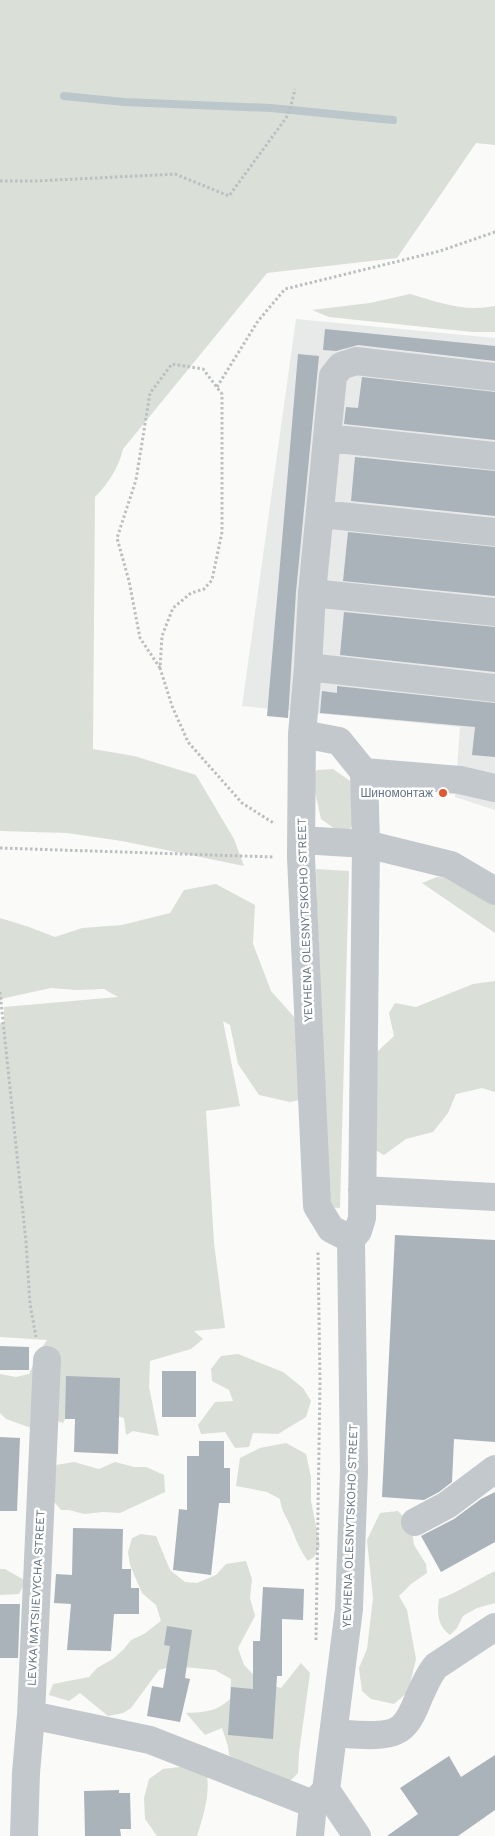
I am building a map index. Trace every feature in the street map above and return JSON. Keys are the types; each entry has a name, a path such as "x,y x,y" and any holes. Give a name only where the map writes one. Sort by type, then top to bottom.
{"street":[{"name":"YEVHENA OLESNYTSKOHO STREET","path":"351,1239 331,1229 317,1206 301,849 302,734 312,593 333,376 341,366 356,361 495,377"},
{"path":"328,438 495,456"},
{"path":"321,514 495,532"},
{"path":"312,593 495,612"},
{"path":"308,668 495,688"},
{"path":"302,734 339,741 364,772 460,780 495,788"},
{"name":"YEVHENA OLESNYTSKOHO STREET","path":"310,1836 334,1733 349,1608 354,1471 351,1239 358,1230 362,1218 366,844 364,772"},
{"path":"301,849 366,844 451,865 495,891"},
{"path":"362,1190 495,1197"},
{"name":"LEVKA MATSIIEVYCHA STREET","path":"24,1836 47,1360"},
{"path":"415,1522 447,1505 495,1469"},
{"path":"334,1733 381,1735 392,1733 402,1727 409,1718 436,1666 495,1627"},
{"path":"31,1715 150,1740 319,1797 357,1836"}],"path":[{"path":"0,181 175,174 229,196 286,118 295,90"},
{"path":"217,387 258,321 286,289 440,252 495,232"},
{"path":"160,668 162,636 173,608 191,592 204,589 212,580 222,532 222,394 203,369 172,364 150,393 136,480 117,538 129,581 140,638 160,668 172,706 188,742 242,803 301,849"},
{"path":"0,848 301,849"},
{"path":"0,992 26,1242 30,1304 35,1334 47,1360"},
{"path":"316,1646 320,1383 317,1245"}],"shaded area":[{"path":"0,0 495,0 495,145 476,143 397,258 267,273 123,449 112,475 95,497 93,749 134,756 196,775 234,839 244,866 122,841 67,833 0,831"},
{"path":"410,294 462,307 484,308 495,306 495,332 472,332 329,317 312,310 370,303"},
{"path":"296,319 495,338 495,810 455,797 460,727 242,706"},
{"path":"333,769 350,781 358,817 345,836 321,819 312,778 317,770"},
{"path":"316,869 349,871 340,1208 325,1207"},
{"path":"437,877 447,878 495,905 495,933 422,883"},
{"path":"216,884 255,905 253,944 271,991 295,1018 308,1098 290,1102 259,1095 238,1064 230,1025 223,1021 240,1106 206,1111 214,1243 225,1328 194,1331 203,1339 191,1349 150,1361 149,1387 159,1436 133,1431 126,1435 124,1418 105,1412 69,1411 63,1423 52,1419 34,1429 6,1419 0,1413 0,1374 16,1377 29,1374 47,1340 0,1337 0,1023 4,1022 4,1007 118,997 104,989 76,990 51,988 5,998 0,1001 0,918 55,937 82,928 122,925 170,913 184,890"},
{"path":"495,981 495,1092 482,1088 456,1094 448,1113 433,1132 406,1139 384,1155 366,1145 368,1076 378,1051 394,1036 389,1013 395,1003 416,1007 473,984"},
{"path":"238,1354 283,1372 303,1388 311,1401 306,1417 278,1434 253,1433 249,1447 235,1448 225,1432 201,1434 198,1425 215,1402 233,1401 229,1390 212,1381 211,1369 221,1356"},
{"path":"286,1443 306,1454 311,1477 311,1501 320,1546 314,1557 308,1561 298,1544 280,1499 267,1492 236,1486 240,1458 260,1448"},
{"path":"74,1462 99,1469 115,1462 134,1467 146,1467 164,1475 165,1492 120,1513 84,1514 61,1510 51,1498 56,1465"},
{"path":"398,1511 411,1525 414,1545 426,1564 427,1573 411,1584 399,1596 407,1610 416,1659 408,1692 394,1704 371,1699 362,1691 359,1668 367,1649 373,1598 367,1540 380,1513"},
{"path":"141,1534 156,1536 170,1570 185,1582 197,1583 216,1575 226,1564 246,1561 252,1579 250,1598 255,1616 238,1648 244,1665 261,1682 281,1688 301,1663 310,1673 298,1773 289,1782 264,1770 248,1767 229,1755 222,1728 205,1735 186,1713 220,1707 230,1699 231,1679 215,1670 174,1666 159,1670 131,1708 123,1713 108,1716 80,1693 69,1701 49,1695 53,1684 89,1677 97,1668 113,1659 131,1640 144,1634 161,1621 156,1605 142,1593 130,1565 128,1552 132,1538"},
{"path":"0,1569 5,1569 26,1581 19,1594 0,1595"},
{"path":"495,1571 495,1603 477,1608 463,1616 457,1628 450,1635 440,1623 439,1599"},
{"path":"188,1766 207,1776 207,1799 197,1836 157,1836 145,1819 144,1798 149,1779 163,1769"}],"building":[{"path":"325,329 495,346 495,361 358,345 336,351 323,350"},
{"path":"298,354 319,356 296,592 288,718 267,716"},
{"path":"362,377 495,392 495,440 344,424 346,407 358,408"},
{"path":"355,457 495,471 495,516 351,501"},
{"path":"348,532 495,547 495,596 343,581"},
{"path":"344,612 495,627 495,672 340,655"},
{"path":"337,686 495,703 495,757 472,755 475,727 320,713 322,691 337,693"},
{"path":"395,1235 495,1240 495,1442 454,1439 452,1482 424,1500 382,1497"},
{"path":"0,1346 29,1347 29,1370 0,1370"},
{"path":"162,1371 196,1371 196,1417 162,1417"},
{"path":"66,1376 120,1378 118,1454 74,1452 75,1419 65,1419"},
{"path":"0,1437 20,1438 17,1511 0,1511"},
{"path":"199,1441 224,1441 224,1468 230,1468 230,1503 219,1503 211,1575 173,1570 179,1509 187,1510 187,1456 199,1456"},
{"path":"495,1492 495,1542 441,1572 421,1536 454,1519 481,1499"},
{"path":"73,1528 123,1529 122,1569 131,1569 131,1588 139,1588 139,1614 114,1614 111,1651 67,1650 71,1604 54,1603 56,1574 72,1575"},
{"path":"263,1587 304,1589 303,1620 282,1619 282,1676 277,1676 273,1739 228,1735 231,1687 253,1689 253,1641 260,1641"},
{"path":"0,1604 20,1604 18,1658 0,1658"},
{"path":"167,1626 192,1630 185,1678 190,1679 180,1722 147,1716 152,1686 163,1688 170,1646 164,1645"},
{"path":"495,1755 495,1810 458,1836 387,1836 418,1814 400,1788 449,1756 461,1777"},
{"path":"119,1790 119,1793 130,1793 131,1829 120,1829 121,1836 85,1836 84,1791"}],"waterway":[{"path":"64,96 124,102 271,108 393,120"}],"place":[{"name":"Шиномонтаж","path":"443,793"}]}
